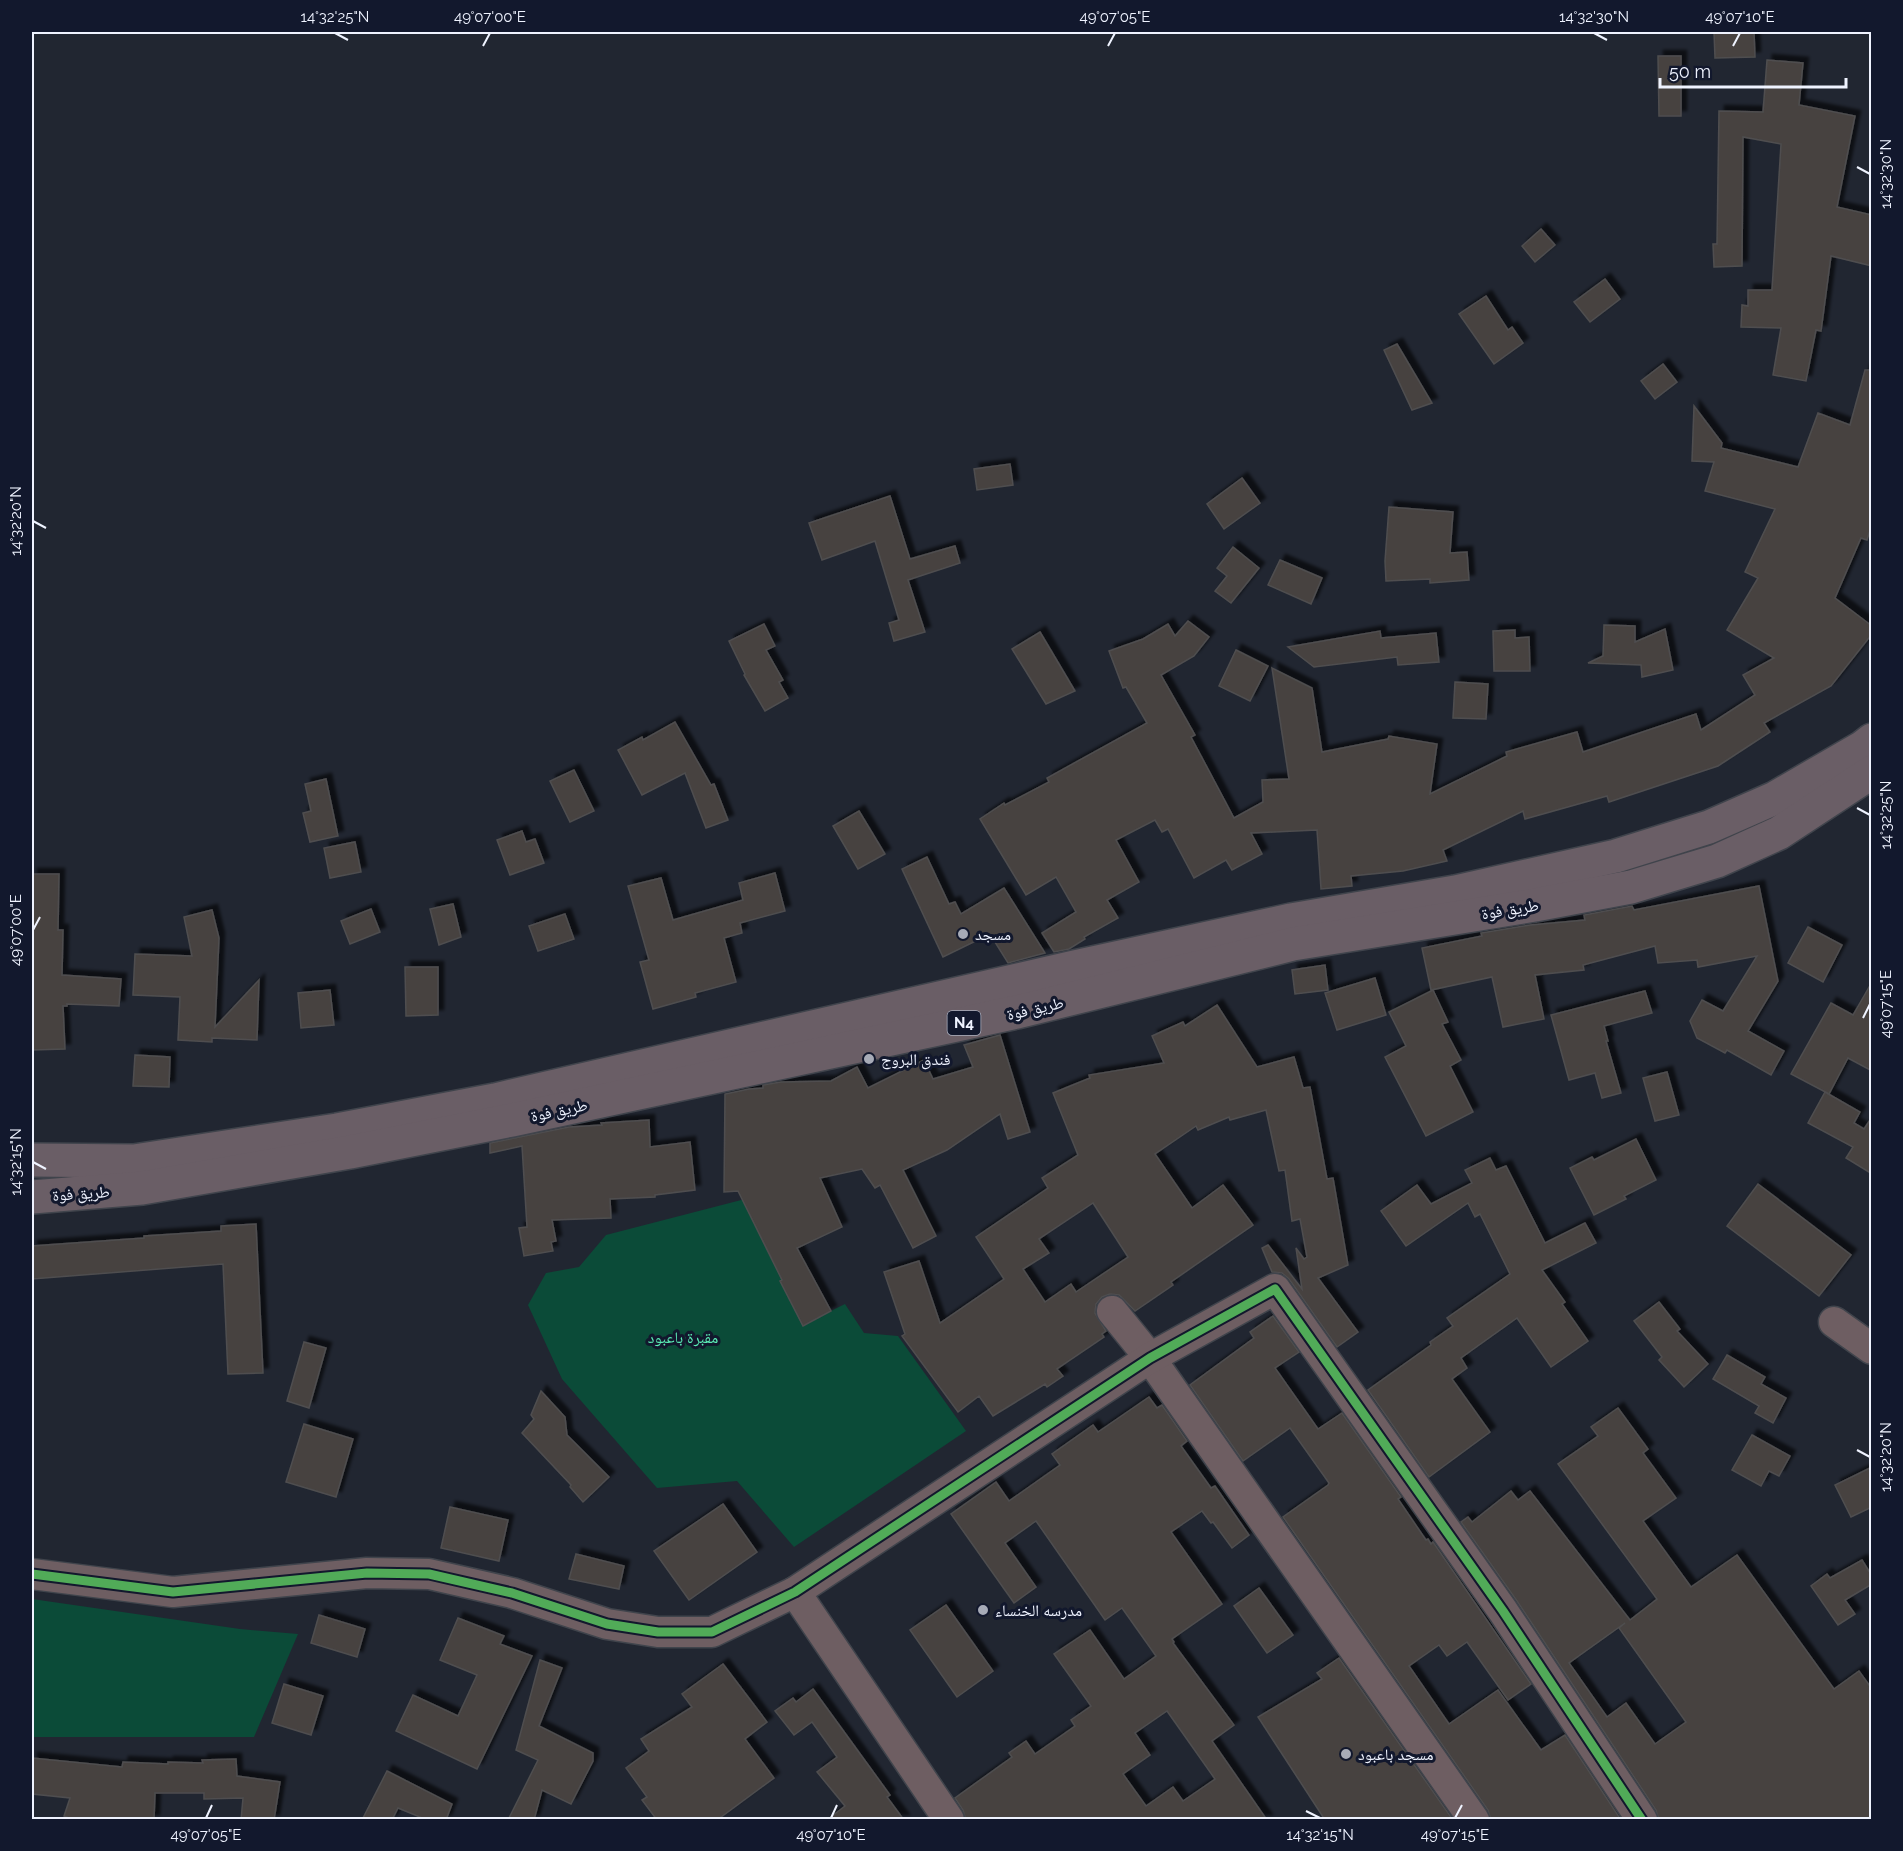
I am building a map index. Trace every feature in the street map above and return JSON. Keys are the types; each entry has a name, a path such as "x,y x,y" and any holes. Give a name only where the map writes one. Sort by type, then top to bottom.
{"highway":[{"name":"طريق فوة","path":"32,1161 134,1161 337,1130 495,1100 1279,922 1455,892 1616,856 1709,826 1775,798 1872,740"},
{"name":"طريق فوة","path":"32,1197 141,1188 350,1152 1017,1012 1293,944 1631,887 1717,861 1779,833 1872,772"},
{"path":"1616,856 1631,887"}],"street":[{"path":"32,1574 173,1592 367,1573 429,1574 512,1593 607,1624 658,1632 712,1632 795,1592 1149,1358 1275,1289 1503,1611 1642,1820"},
{"path":"1112,1311 1149,1358 1473,1820"},
{"path":"1834,1322 1872,1349"},
{"path":"795,1592 949,1820"}],"green space":[{"name":"مقبرة باعبود","path":"749,1198 806,1323 845,1304 864,1333 898,1336 966,1431 794,1547 737,1481 657,1488 562,1379 528,1305 546,1273 579,1267 606,1235"},
{"path":"32,1599 240,1629 298,1634 254,1737 32,1737"}],"building":[{"path":"1714,32 1754,32 1755,57 1715,58"},
{"path":"1658,56 1681,56 1681,116 1659,116"},
{"path":"1767,60 1803,63 1799,105 1855,116 1837,207 1872,215 1872,266 1831,256 1821,331 1816,330 1806,381 1773,375 1781,328 1741,327 1742,305 1748,306 1748,290 1772,290 1781,144 1743,137 1742,266 1714,267 1713,244 1717,244 1719,111 1763,112"},
{"path":"1541,229 1555,245 1535,262 1522,246"},
{"path":"1605,279 1620,299 1590,322 1574,302"},
{"path":"1486,296 1508,330 1512,327 1523,343 1494,364 1459,314"},
{"path":"1397,344 1432,403 1412,410 1384,350"},
{"path":"1663,364 1677,382 1655,399 1641,381"},
{"path":"1865,370 1872,370 1872,524 1867,540 1861,538 1835,598 1872,626 1872,634 1831,686 1764,723 1770,732 1718,766 1609,802 1607,796 1525,819 1523,811 1443,850 1447,861 1403,871 1351,876 1352,886 1321,889 1317,830 1251,833 1262,854 1232,870 1226,860 1194,878 1168,829 1162,832 1155,820 1116,840 1139,882 1107,900 1118,918 1084,937 1085,939 1069,949 1054,952 1042,933 1076,912 1056,877 1026,895 980,819 1004,803 1005,805 1049,782 1047,778 1147,723 1126,687 1123,688 1109,651 1143,639 1168,624 1175,636 1188,621 1209,637 1194,656 1161,675 1195,735 1191,737 1234,818 1263,802 1262,780 1289,779 1272,668 1312,688 1322,752 1388,739 1389,736 1437,744 1430,794 1507,756 1506,752 1577,732 1583,752 1696,714 1701,730 1755,695 1743,675 1774,658 1727,630 1758,578 1745,572 1775,509 1705,491 1714,462 1692,461 1694,406 1722,443 1721,448 1798,467 1818,413 1850,425"},
{"path":"1010,464 1013,485 977,490 974,469"},
{"path":"1242,478 1260,503 1224,529 1207,504"},
{"path":"890,496 910,559 955,546 960,563 908,580 925,632 894,641 889,623 899,620 875,541 822,560 809,523"},
{"path":"1389,507 1453,512 1450,553 1467,552 1469,580 1430,583 1430,579 1386,581 1385,561"},
{"path":"1233,547 1259,568 1231,603 1215,591 1227,576 1217,568"},
{"path":"1280,560 1322,578 1311,604 1268,585"},
{"path":"764,624 775,646 766,650 783,680 779,682 788,698 765,711 744,675 729,641"},
{"path":"1604,625 1635,626 1635,642 1665,629 1673,670 1642,677 1641,665 1588,663 1603,656"},
{"path":"1515,630 1515,638 1529,637 1530,671 1494,671 1493,631"},
{"path":"1380,631 1381,638 1436,633 1439,662 1398,665 1397,657 1314,667 1288,647"},
{"path":"1040,632 1075,691 1046,704 1012,649"},
{"path":"1236,650 1268,666 1250,701 1219,686"},
{"path":"1455,682 1488,684 1486,719 1453,718"},
{"path":"675,722 711,785 714,784 728,820 706,828 685,773 642,795 618,750 642,737 643,740"},
{"path":"574,770 594,811 570,822 550,781"},
{"path":"326,779 338,836 310,842 303,813 311,811 305,784"},
{"path":"859,811 885,854 858,869 833,826"},
{"path":"522,831 526,842 535,839 544,863 510,875 497,840"},
{"path":"355,842 361,872 330,878 324,848"},
{"path":"927,857 949,904 955,902 961,914 1004,888 1045,953 1008,963 990,934 943,957 902,869"},
{"path":"775,873 785,911 740,923 742,933 724,938 736,982 695,993 696,997 653,1009 640,962 649,960 628,886 661,878 673,920 743,900 739,883"},
{"path":"32,874 59,874 58,930 63,930 62,975 121,979 119,1006 67,1004 63,1006 65,1049 32,1050"},
{"path":"1759,886 1778,981 1748,1031 1784,1051 1771,1075 1727,1050 1725,1053 1697,1038 1690,1021 1702,1000 1723,1011 1757,956 1698,967 1697,960 1658,963 1655,946 1583,965 1584,970 1535,975 1544,1019 1503,1027 1492,977 1431,990 1422,948 1482,936 1481,933 1530,925 1585,920 1584,915 1632,906 1634,910"},
{"path":"453,904 461,937 439,945 430,909"},
{"path":"371,909 380,932 350,944 341,921"},
{"path":"212,910 219,938 215,1027 259,980 257,1040 212,1038 212,1042 178,1040 180,997 133,995 135,954 192,956 184,917"},
{"path":"565,914 574,939 538,951 529,926"},
{"path":"1808,927 1842,945 1823,982 1788,963"},
{"path":"1325,965 1328,990 1295,994 1292,970"},
{"path":"405,967 438,967 438,1015 406,1016"},
{"path":"1375,978 1386,1015 1337,1030 1325,993"},
{"path":"1872,982 1872,1071 1848,1058 1829,1094 1791,1074 1831,1003 1853,1015"},
{"path":"330,990 334,1025 301,1028 298,993"},
{"path":"1433,990 1448,1022 1442,1024 1461,1060 1450,1066 1473,1112 1426,1136 1385,1057 1406,1046 1389,1012"},
{"path":"1645,991 1652,1013 1604,1026 1621,1093 1602,1098 1595,1073 1569,1080 1551,1015"},
{"path":"1217,1005 1257,1067 1294,1057 1303,1088 1310,1087 1327,1179 1333,1178 1348,1265 1318,1278 1358,1332 1337,1347 1289,1279 1282,1273 1272,1272 1262,1248 1268,1245 1302,1289 1296,1248 1304,1259 1307,1257 1300,1219 1292,1221 1285,1170 1279,1171 1266,1110 1230,1120 1229,1117 1198,1130 1196,1126 1155,1154 1192,1208 1223,1185 1253,1225 1171,1282 1173,1285 1135,1311 1119,1295 1110,1294 1102,1297 1096,1304 1095,1313 1106,1331 1102,1334 1104,1337 1057,1369 1063,1376 1047,1387 1045,1384 993,1416 979,1396 958,1412 902,1336 905,1334 884,1272 919,1261 940,1323 1004,1279 976,1237 1048,1188 1042,1178 1078,1155 1053,1093 1090,1078 1089,1075 1164,1063 1152,1036 1183,1022 1185,1026","holes":["1093,1203 1128,1257 1076,1292 1071,1284 1045,1302 1023,1269 1049,1253 1039,1239"]},
{"path":"1000,1035 1030,1132 1008,1139 1000,1114 947,1150 903,1170 936,1236 913,1248 880,1185 875,1188 862,1169 820,1178 842,1227 797,1248 831,1311 803,1326 738,1191 724,1192 725,1094 763,1088 763,1085 781,1082 831,1081 857,1067 868,1088 924,1060 933,1079 973,1067 964,1045"},
{"path":"135,1055 170,1057 169,1087 133,1086"},
{"path":"1667,1072 1679,1115 1655,1121 1643,1078"},
{"path":"1825,1092 1860,1112 1854,1123 1864,1129 1872,1117 1872,1174 1846,1158 1853,1147 1808,1123"},
{"path":"649,1120 650,1147 690,1142 695,1190 655,1195 655,1197 610,1199 611,1218 552,1220 556,1241 551,1242 553,1251 524,1256 519,1228 527,1227 522,1146 490,1153 490,1143 569,1127"},
{"path":"1636,1139 1656,1180 1594,1215 1570,1168 1592,1157 1594,1160"},
{"path":"1490,1158 1496,1170 1506,1166 1545,1243 1585,1223 1596,1243 1542,1270 1565,1302 1562,1304 1588,1341 1551,1367 1517,1318 1461,1358 1467,1368 1452,1379 1490,1432 1429,1477 1368,1390 1431,1345 1430,1342 1453,1326 1447,1318 1510,1274 1480,1214 1475,1217 1468,1203 1406,1246 1381,1211 1417,1185 1431,1204 1472,1183 1465,1170"},
{"path":"1758,1184 1851,1255 1819,1296 1727,1226"},
{"path":"256,1224 263,1373 228,1374 223,1264 32,1279 32,1246 221,1231 221,1226"},
{"path":"1659,1302 1680,1329 1677,1331 1708,1364 1684,1387 1659,1360 1662,1357 1634,1321"},
{"path":"1273,1316 1299,1352 1275,1368 1318,1429 1342,1413 1401,1497 1398,1499 1426,1540 1428,1539 1431,1544 1433,1542 1531,1684 1508,1700 1467,1642 1447,1656 1439,1645 1409,1666 1449,1724 1498,1690 1541,1750 1565,1735 1621,1820 1491,1820 1488,1810 1283,1517 1329,1483 1290,1428 1243,1461 1190,1385 1254,1338 1250,1332"},
{"path":"304,1342 326,1348 309,1408 287,1401"},
{"path":"1727,1355 1765,1377 1761,1384 1786,1398 1773,1423 1755,1413 1759,1406 1713,1379"},
{"path":"541,1391 565,1417 567,1435 609,1477 583,1502 570,1487 571,1485 522,1433 534,1419 531,1415"},
{"path":"1149,1397 1157,1408 1162,1405 1187,1441 1181,1446 1211,1488 1215,1486 1249,1535 1232,1548 1202,1511 1171,1532 1222,1604 1172,1639 1234,1725 1212,1741 1267,1820 966,1820 955,1798 1012,1757 1009,1753 1026,1741 1035,1754 1075,1726 1071,1720 1091,1706 1054,1654 1090,1630 1124,1679 1156,1656 1122,1608 1105,1620 1036,1521 1005,1543 1036,1587 1014,1603 951,1514 996,1482 1009,1501 1060,1465 1052,1454 1093,1425 1098,1432","holes":["1167,1711 1215,1779 1183,1801 1173,1787 1146,1806 1123,1774 1150,1755 1135,1733"]},
{"path":"1618,1408 1648,1449 1643,1453 1676,1498 1643,1521 1691,1587 1737,1555 1834,1689 1859,1671 1872,1689 1872,1820 1659,1820 1656,1810 1517,1601 1461,1522 1468,1517 1472,1522 1511,1491 1518,1500 1530,1491 1630,1620 1657,1599 1558,1464 1598,1436 1591,1427","holes":["1625,1623 1619,1628 1686,1722 1655,1744 1626,1703 1607,1717 1569,1663"]},
{"path":"304,1424 353,1439 336,1497 286,1482"},
{"path":"1752,1435 1790,1456 1779,1476 1769,1471 1761,1486 1732,1470"},
{"path":"1872,1467 1872,1507 1851,1517 1835,1485"},
{"path":"723,1504 757,1552 689,1600 654,1551"},
{"path":"450,1507 508,1520 499,1561 441,1548"},
{"path":"576,1554 624,1566 619,1589 569,1579"},
{"path":"1862,1560 1872,1576 1872,1584 1845,1600 1855,1614 1838,1625 1811,1586 1827,1574 1830,1578"},
{"path":"1259,1588 1293,1635 1267,1653 1234,1606"},
{"path":"946,1605 993,1671 957,1697 910,1630"},
{"path":"319,1615 365,1629 357,1657 311,1643"},
{"path":"458,1618 504,1636 500,1644 532,1656 477,1769 396,1731 413,1695 458,1716 477,1675 440,1660"},
{"name":"مسجد باعبود","path":"1339,1658 1453,1820 1325,1820 1258,1717 1322,1679 1317,1673"},
{"path":"540,1660 562,1668 539,1726 593,1753 593,1761 571,1804 542,1790 534,1820 508,1820 538,1760 516,1750"},
{"path":"723,1664 767,1722 745,1739 774,1778 717,1820 657,1820 642,1800 647,1797 626,1768 649,1751 641,1739 692,1707 682,1694"},
{"path":"284,1684 323,1696 311,1735 272,1723"},
{"path":"813,1689 890,1795 887,1797 904,1820 827,1820 845,1806 817,1772 837,1757 812,1722 794,1735 775,1711 793,1698 796,1702"},
{"path":"32,1758 122,1767 123,1762 168,1764 168,1762 203,1763 202,1760 236,1759 237,1776 280,1782 274,1820 241,1820 243,1798 204,1799 204,1793 155,1793 154,1820 74,1820 64,1816 70,1798 32,1794"},
{"path":"387,1771 452,1804 446,1820 427,1820 398,1808 392,1820 362,1820"}],"cycle path":[{"path":"32,1574 173,1592 367,1573 429,1574 512,1593 607,1624 658,1632 712,1632 795,1592 1150,1358 1275,1289 1503,1611 1642,1820"}],"place":[{"name":"مسجد","path":"963,934"},
{"name":"فندق البروج","path":"869,1059"},
{"name":"مدرسه الخنساء","path":"983,1610"},
{"name":"مسجد باعبود","path":"1346,1754"}]}
